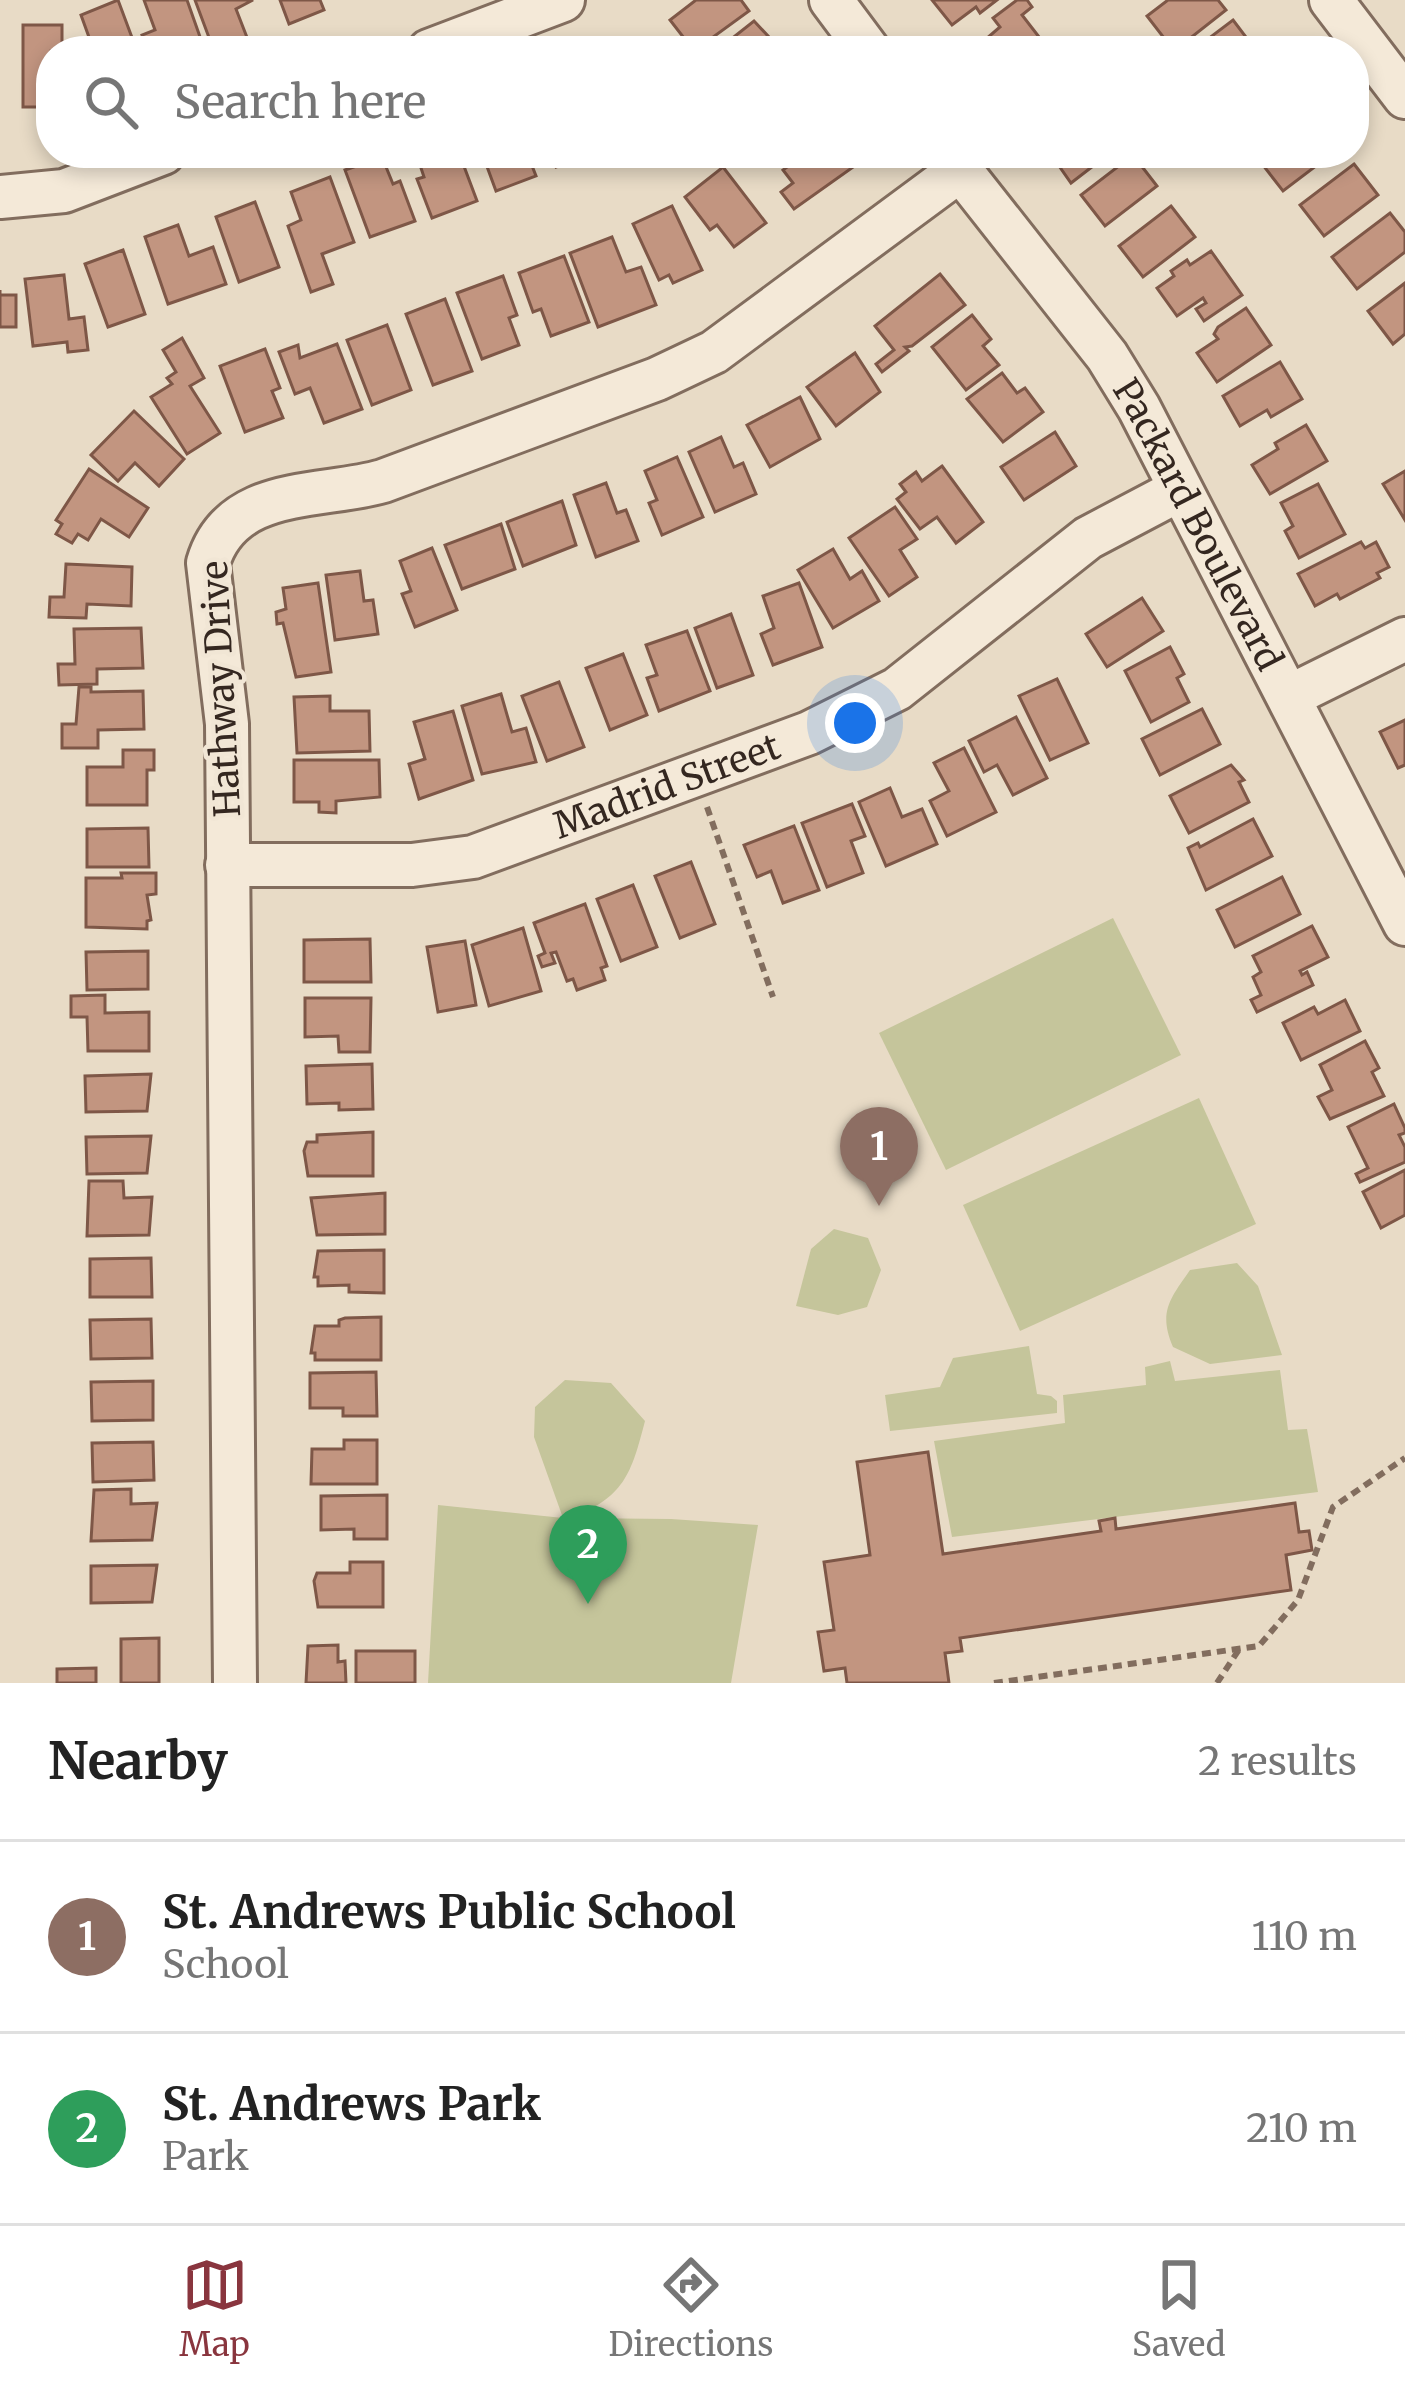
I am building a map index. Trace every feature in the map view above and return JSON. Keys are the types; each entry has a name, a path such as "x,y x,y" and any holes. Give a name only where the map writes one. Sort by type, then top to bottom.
{"street":[{"path":"468,36 563,0"},
{"path":"831,0 858,36"},
{"path":"1330,0 1358,36"},
{"path":"1369,50 1405,97"},
{"path":"0,197 64,191 124,168"},
{"name":"Hathway Drive","path":"236,1683 226,724 208,562 213,545 241,514 307,494 352,490 383,481 657,379 714,352 944,168"},
{"name":"Packard Boulevard","path":"958,168 1106,356 1139,409 1405,924"},
{"name":"Madrid Street","path":"227,865 412,865 472,857 830,724 897,689 1088,538 1179,490"},
{"path":"1290,696 1405,639"}],"path":[{"path":"695,776 773,998"},
{"path":"994,1683 1259,1646 1298,1600 1334,1507 1405,1458"},
{"path":"1217,1683 1240,1648"}],"green space":[{"path":"1113,918 1181,1055 946,1170 879,1033"},
{"path":"1199,1098 1256,1224 1020,1331 963,1205"},
{"path":"834,1229 868,1238 881,1270 867,1307 838,1315 796,1306 811,1249"},
{"path":"1237,1263 1258,1286 1282,1355 1210,1364 1173,1347 1168,1306 1190,1270"},
{"path":"1029,1346 1037,1394 1057,1401 1057,1413 890,1431 885,1395 940,1387 953,1358"},
{"path":"1170,1361 1175,1381 1280,1370 1288,1430 1307,1429 1318,1492 952,1537 934,1441 1065,1423 1063,1395 1146,1385 1145,1367"},
{"path":"565,1380 611,1383 645,1421 623,1482 603,1502 571,1518 758,1525 731,1683 428,1683 438,1505 563,1518 534,1437 535,1407"}],"building":[{"path":"118,0 131,36 89,36 81,15"},
{"path":"144,0 187,0 200,36 142,36 155,30"},
{"path":"195,0 253,0 236,9 246,36 208,36"},
{"path":"280,0 320,0 324,10 289,24"},
{"path":"696,0 741,0 749,11 715,36 682,36 670,20"},
{"path":"932,0 997,0 980,13 976,7 952,25"},
{"path":"1017,0 1027,0 1032,7 1022,15 1038,36 990,36 1000,27 993,18"},
{"path":"1168,0 1218,0 1226,10 1193,36 1162,36 1147,16"},
{"path":"1233,20 1245,36 1212,36"},
{"path":"754,21 768,36 735,36"},
{"path":"23,25 62,25 62,36 36,36 36,107 23,107"},
{"path":"386,168 393,184 400,181 415,221 370,237 345,170"},
{"path":"421,168 465,168 477,201 432,218 417,179 424,177"},
{"path":"488,168 533,168 536,176 496,191"},
{"path":"724,168 766,223 734,247 717,225 710,230 685,197"},
{"path":"852,168 794,209 781,192 793,183 783,170"},
{"path":"1060,168 1090,168 1071,183"},
{"path":"1116,168 1143,168 1157,186 1105,226 1081,195"},
{"path":"1265,168 1313,168 1283,191"},
{"path":"1349,168 1357,168 1378,195 1324,236 1300,205"},
{"path":"330,177 354,242 322,254 333,284 311,292 288,226 301,220 291,192"},
{"path":"255,202 279,267 239,282 216,217"},
{"path":"672,206 702,270 673,283 669,275 659,280 633,224"},
{"path":"1171,206 1195,237 1143,277 1119,246"},
{"path":"1390,213 1405,232 1405,252 1357,289 1332,257"},
{"path":"178,225 189,256 213,247 226,284 168,304 145,237"},
{"path":"612,237 626,272 641,267 656,305 598,327 570,253"},
{"path":"123,250 145,314 108,327 85,264"},
{"path":"1211,251 1242,295 1204,321 1196,309 1206,303 1203,298 1177,316 1157,288 1187,260 1190,265"},
{"path":"564,256 589,322 551,336 541,309 533,312 519,273"},
{"path":"940,274 965,305 905,347 909,351 882,372 876,364 894,350 875,326"},
{"path":"64,275 69,319 84,317 88,350 68,352 67,342 33,346 25,279"},
{"path":"503,276 517,315 509,318 519,345 482,359 457,293"},
{"path":"1405,283 1405,334 1393,344 1368,311"},
{"path":"0,295 16,295 16,327 0,327"},
{"path":"445,299 472,371 433,385 406,314"},
{"path":"1246,308 1271,345 1217,382 1197,353 1218,339 1214,334 1218,327"},
{"path":"972,315 991,339 983,346 999,365 966,390 932,347"},
{"path":"387,325 411,390 372,405 347,340"},
{"path":"182,338 204,378 190,386 220,433 187,454 151,397 172,384 167,378 176,372 163,350"},
{"path":"337,344 362,409 324,423 310,388 295,394 279,352 298,345 300,358"},
{"path":"265,349 280,388 272,391 283,418 245,432 220,366"},
{"path":"855,353 880,392 836,426 807,387"},
{"path":"1280,362 1302,399 1271,417 1267,410 1240,426 1223,396"},
{"path":"1002,373 1017,393 1025,388 1043,412 1003,442 967,399"},
{"path":"800,397 820,439 770,467 747,425"},
{"path":"134,411 184,459 159,486 135,463 118,481 91,455"},
{"path":"1306,425 1327,461 1270,494 1252,465 1278,449 1275,443"},
{"path":"1055,432 1076,466 1024,500 1001,467"},
{"path":"721,437 734,467 743,463 756,494 715,512 689,452"},
{"path":"677,457 703,517 662,535 649,503 657,500 645,471"},
{"path":"942,466 983,522 956,543 937,517 920,529 897,499 906,492 900,484 916,472 922,481"},
{"path":"89,469 148,508 129,537 101,519 88,540 78,534 72,543 56,534 62,524 56,520"},
{"path":"1405,471 1405,520 1383,484"},
{"path":"606,483 617,513 626,510 638,541 596,557 574,495"},
{"path":"1318,484 1345,534 1299,558 1285,531 1293,526 1281,503"},
{"path":"562,501 576,545 523,566 507,522"},
{"path":"895,507 917,539 900,550 917,577 889,596 849,538"},
{"path":"501,524 515,569 462,589 445,545"},
{"path":"1361,542 1365,548 1376,542 1389,567 1377,573 1380,578 1315,606 1298,574"},
{"path":"432,548 457,610 415,627 402,594 411,591 400,561"},
{"path":"833,549 850,579 862,571 879,601 833,628 798,570"},
{"path":"66,564 132,567 131,606 87,604 86,618 49,617 50,597 64,597"},
{"path":"360,571 364,601 373,600 378,634 335,640 326,575"},
{"path":"318,583 331,672 296,677 276,612 286,609 283,588"},
{"path":"799,583 822,647 773,665 761,634 774,628 763,596"},
{"path":"1142,598 1163,631 1107,667 1086,634"},
{"path":"731,614 753,675 717,688 695,628"},
{"path":"141,628 143,668 97,669 97,684 59,685 58,664 75,664 74,629"},
{"path":"687,631 710,691 659,711 647,678 657,675 646,645"},
{"path":"1170,647 1184,674 1177,678 1189,702 1151,722 1125,671"},
{"path":"623,654 647,715 610,730 586,668"},
{"path":"1057,679 1088,743 1050,760 1019,696"},
{"path":"559,682 584,747 547,761 522,696"},
{"path":"79,687 91,687 91,692 143,691 144,729 98,730 98,748 62,748 62,724 76,724"},
{"path":"501,694 512,732 526,728 536,762 482,774 462,706"},
{"path":"330,696 330,711 369,711 370,751 297,753 294,697"},
{"path":"1202,709 1220,744 1160,775 1142,739"},
{"path":"453,711 473,780 419,799 409,764 425,759 414,722"},
{"path":"1016,717 1047,778 1013,795 997,765 984,772 969,741"},
{"path":"1405,720 1405,765 1398,768 1380,732"},
{"path":"964,748 996,812 947,836 930,801 949,791 934,763"},
{"path":"123,750 154,750 154,770 147,770 147,805 87,805 87,767 123,767"},
{"path":"294,760 379,760 380,797 336,801 336,813 319,812 319,802 294,802"},
{"path":"1231,765 1244,780 1239,782 1249,802 1189,833 1170,796"},
{"path":"890,788 902,817 922,809 937,844 886,866 859,802"},
{"path":"852,804 865,836 851,841 863,873 827,887 802,823"},
{"path":"1253,819 1272,856 1206,890 1188,848 1198,843 1200,847"},
{"path":"794,826 819,890 783,903 771,871 757,877 744,845"},
{"path":"148,828 149,867 87,867 87,829"},
{"path":"691,862 715,924 680,938 655,876"},
{"path":"121,873 156,873 156,894 147,895 151,920 147,929 86,927 86,878 122,878"},
{"path":"1282,877 1300,914 1235,947 1217,910"},
{"path":"633,885 657,947 621,961 597,899"},
{"path":"585,904 607,966 601,968 605,980 577,990 573,979 567,981 556,952 551,953 555,963 542,967 538,956 545,953 534,923"},
{"path":"1312,926 1328,957 1300,971 1302,975 1307,972 1313,985 1257,1012 1251,1000 1261,995 1253,977 1261,972 1253,956"},
{"path":"523,928 541,991 489,1006 472,945"},
{"path":"370,939 371,982 304,982 304,940"},
{"path":"465,941 476,1005 438,1012 427,947"},
{"path":"148,951 148,989 87,990 86,952"},
{"path":"105,995 105,1013 149,1012 149,1051 88,1051 87,1017 71,1017 71,996"},
{"path":"305,998 371,998 370,1052 339,1052 338,1036 305,1037"},
{"path":"1345,1000 1360,1031 1301,1060 1283,1023 1314,1007 1318,1014"},
{"path":"1365,1041 1379,1068 1372,1072 1384,1096 1330,1119 1318,1097 1332,1090 1320,1065"},
{"path":"372,1064 373,1109 307,1104 306,1066"},
{"path":"151,1074 147,1111 86,1112 85,1076"},
{"path":"1394,1104 1405,1128 1399,1135 1405,1162 1360,1182 1356,1174 1368,1168 1348,1127"},
{"path":"373,1132 373,1176 308,1176 304,1151 307,1142 317,1142 317,1135"},
{"path":"151,1136 147,1173 87,1174 86,1137"},
{"path":"1405,1170 1405,1215 1381,1228 1363,1192"},
{"path":"89,1181 123,1181 124,1198 152,1197 149,1235 87,1236"},
{"path":"385,1193 385,1234 317,1235 311,1198"},
{"path":"384,1250 384,1293 349,1292 349,1285 318,1286 318,1277 314,1277 318,1251"},
{"path":"151,1258 152,1297 90,1297 90,1259"},
{"path":"381,1317 381,1360 315,1360 311,1353 315,1326 339,1326 345,1318"},
{"path":"151,1319 152,1358 91,1359 90,1320"},
{"path":"376,1372 377,1416 343,1416 343,1408 310,1408 310,1373"},
{"path":"153,1381 153,1420 92,1421 91,1382"},
{"path":"344,1440 377,1440 377,1484 311,1484 312,1449 344,1449"},
{"path":"153,1442 154,1480 93,1482 92,1443"},
{"path":"928,1452 943,1554 1101,1531 1099,1521 1115,1518 1116,1529 1295,1503 1299,1532 1309,1531 1312,1550 1286,1555 1291,1590 960,1638 962,1651 945,1653 949,1683 847,1683 845,1668 824,1671 818,1632 834,1630 824,1562 870,1555 857,1462"},
{"path":"131,1489 131,1504 157,1503 152,1540 91,1541 94,1490"},
{"path":"387,1495 387,1539 354,1539 354,1529 321,1530 321,1496"},
{"path":"350,1562 383,1562 383,1607 318,1607 317,1573 350,1573"},
{"path":"157,1565 152,1602 91,1603 91,1566"},
{"path":"159,1638 159,1683 121,1683 121,1639"},
{"path":"338,1645 346,1683 306,1683 308,1646"},
{"path":"356,1651 415,1651 415,1683 356,1683"},
{"path":"96,1668 96,1683 57,1683 57,1669"}],"place":[{"name":"St. Andrews Public School","path":"879,1206"},
{"name":"St. Andrews Park","path":"588,1604"}]}
